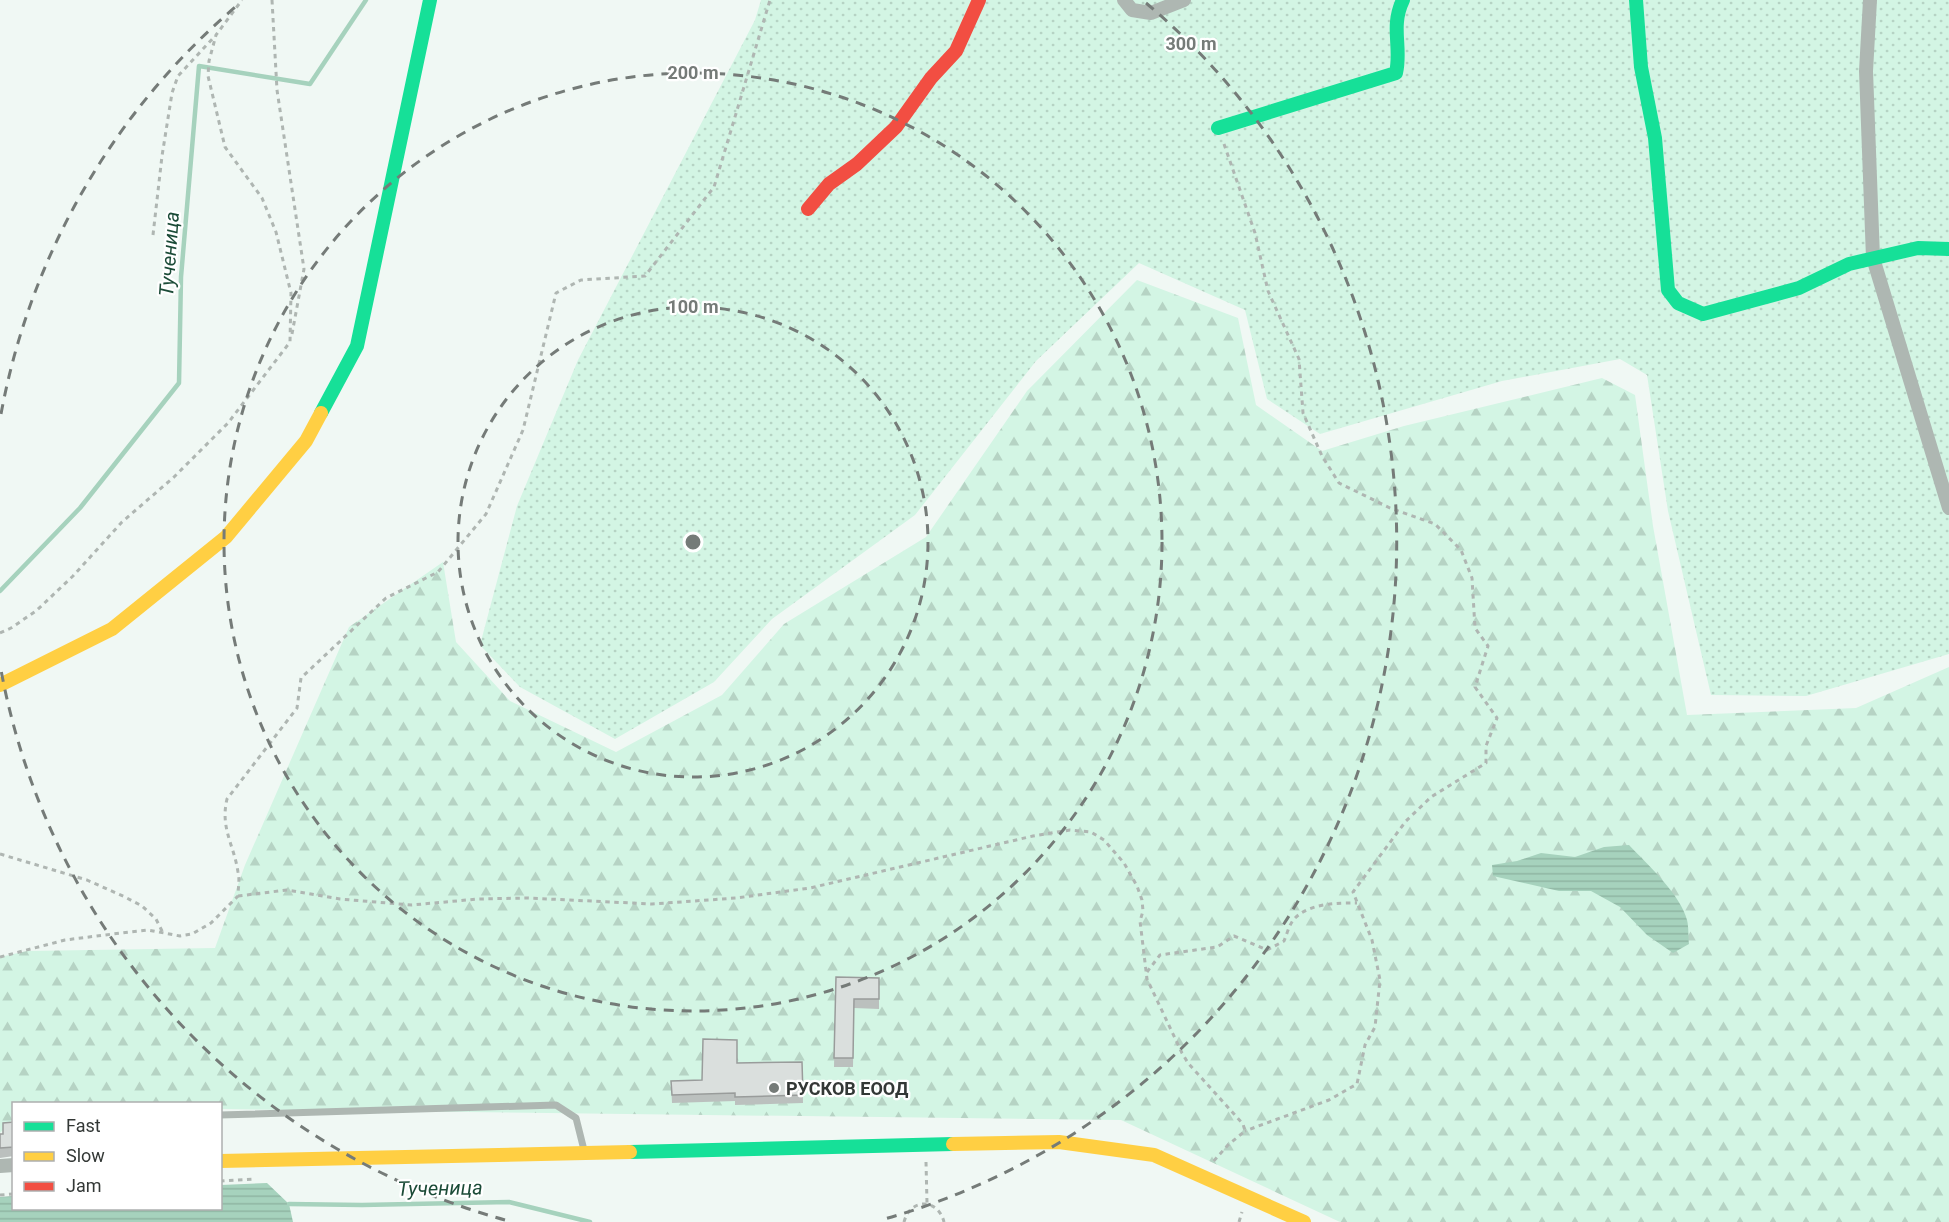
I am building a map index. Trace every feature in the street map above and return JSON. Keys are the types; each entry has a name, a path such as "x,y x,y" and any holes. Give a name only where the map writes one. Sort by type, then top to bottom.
{"street":[{"path":"0,685 112,629 226,537 306,441 357,346 430,0"},
{"path":"808,209 830,184 857,164 896,127 931,78 956,51 979,0"},
{"path":"1124,0 1132,9 1184,0"},
{"path":"1218,128 1396,73 1399,59 1395,34 1399,8 1403,0"},
{"path":"1636,0 1641,67 1655,138 1668,290 1678,303 1702,314 1799,288 1849,264 1918,248 1949,249"},
{"path":"1870,0 1866,71 1873,258 1949,508"},
{"path":"222,1161 1059,1142 1154,1155 1304,1222"}],"lane":[{"path":"222,1115 556,1105 576,1118 585,1153"}],"path":[{"path":"153,235 162,156 172,93 178,76 216,35 242,0"},
{"path":"0,633 36,611 73,576 122,522 174,477 228,423 291,342 304,269 277,90 272,0"},
{"path":"238,896 239,873 228,840 224,814 227,799 297,708 300,678 386,598 438,572 486,514 523,430 556,293 581,280 645,276 714,187 770,0"},
{"path":"216,35 209,61 208,76 225,147 262,198 276,232 291,292 291,342"},
{"path":"1204,1177 1210,1165 1228,1145 1245,1131 1329,1100 1357,1084 1365,1045 1375,1027 1380,980 1372,940 1353,892 1406,821 1431,797 1486,763 1486,747 1497,718 1475,687 1488,646 1475,628 1472,578 1461,550 1435,524 1390,508 1339,483 1322,456 1302,413 1299,359 1268,291 1255,233 1218,128"},
{"path":"0,957 65,940 148,930 180,936 192,934 211,922 238,896 287,890 340,899 412,905 478,899 528,898 652,904 736,898 810,888 1033,836 1070,830 1091,832 1104,840 1124,863 1137,886 1142,900 1143,910 1140,921 1147,973 1153,993 1188,1064 1233,1111 1243,1124 1245,1131"},
{"path":"0,855 87,880 125,897 142,906 156,919 163,933"},
{"path":"1147,973 1160,955 1217,947 1234,936 1267,950 1284,941 1293,921 1305,910 1332,903 1357,903"},
{"path":"926,1164 927,1204"},
{"path":"904,1222 906,1215 914,1206 927,1204 939,1210 944,1222"}],"green space":[{"path":"761,0 1949,0 1949,654 1806,696 1711,695 1668,511 1647,375 1620,359 1502,381 1320,434 1267,399 1245,310 1139,263 1036,361 915,515 772,619 714,682 615,739 520,687 480,645 517,506 578,360 755,20"},
{"path":"1137,280 1238,318 1256,405 1322,451 1404,426 1602,378 1635,395 1653,526 1687,715 1856,708 1949,667 1949,1222 1340,1222 1121,1120 222,1109 222,1102 12,1102 12,1120 0,1133 0,957 27,951 215,948 245,865 349,627 443,562 456,642 510,701 616,752 722,695 784,624 926,537 1027,391"}],"shaded area":[{"path":"1629,845 1662,880 1684,910 1688,923 1689,944 1673,953 1647,935 1620,907 1591,891 1559,891 1493,876 1492,865 1517,861 1541,853 1575,857 1604,847"},
{"path":"267,1183 289,1204 293,1222 0,1222 0,1197 12,1196 12,1210 222,1210 222,1185"}],"building":[{"path":"836,977 879,978 879,999 854,999 853,1058 834,1058"},
{"path":"703,1039 737,1040 737,1063 802,1062 803,1095 735,1097 735,1093 672,1095 671,1081 702,1080"},
{"path":"12,1122 12,1147 0,1148 3,1123"}],"waterway":[{"name":"Тученица","path":"0,591 80,508 179,383 181,277 199,66 310,84 366,0"},
{"name":"Тученица","path":"289,1204 509,1202 590,1222"}],"traffic: fast":[{"path":"321,413 357,346 430,0"},
{"path":"1218,128 1396,73 1397,19 1403,0"},
{"path":"1636,0 1641,67 1655,138 1668,290 1678,303 1703,314 1799,288 1849,264 1918,248 1949,249"},
{"path":"630,1152 953,1144"}],"traffic: slow":[{"path":"0,685 112,629 226,537 306,441 321,413"},
{"path":"953,1144 1059,1142 1154,1155 1304,1222"},
{"path":"222,1161 630,1152"}],"traffic: jam":[{"path":"808,209 829,184 857,164 896,127 931,78 956,51 979,0"}],"place":[{"name":"РУСКОВ ЕООД","path":"774,1088"}]}
